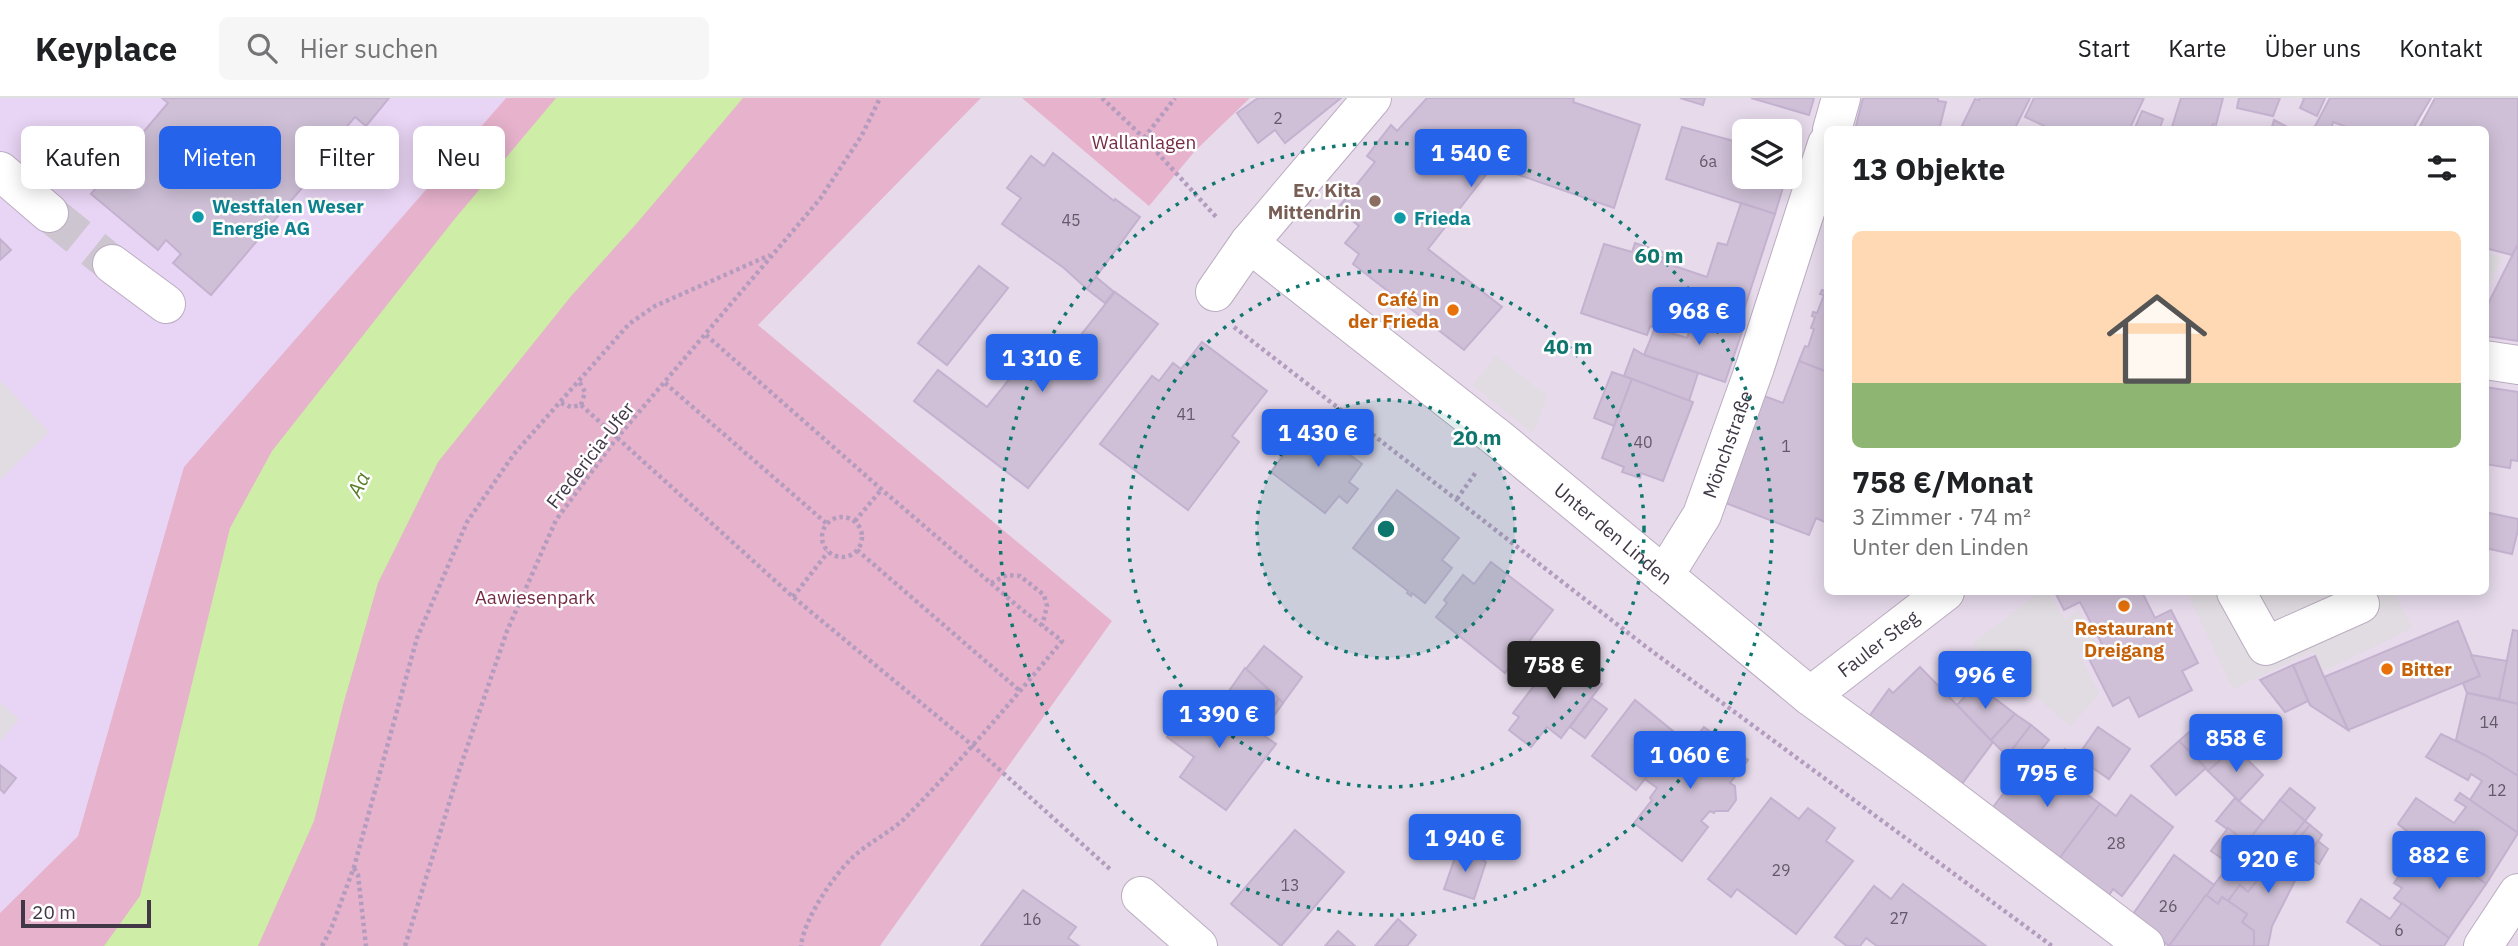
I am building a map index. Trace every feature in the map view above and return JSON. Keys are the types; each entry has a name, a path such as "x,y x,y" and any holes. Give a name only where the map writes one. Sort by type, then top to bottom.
{"street":[{"path":"1215,292 1249,243 1372,98"},
{"path":"1833,126 1841,98"},
{"name":"Mönchstraße","path":"1664,576 1702,514 1755,367 1824,153"},
{"path":"0,171 49,213"},
{"name":"Unter den Linden","path":"1249,243 1500,440 1810,696 2145,946"},
{"path":"112,264 166,304"},
{"path":"2489,361 2518,365"},
{"name":"Fauler Steg","path":"1810,696 1941,595"},
{"path":"2238,595 2266,646 2360,604 2356,595"},
{"path":"2483,946 2518,893"},
{"path":"1140,896 1198,946"}],"path":[{"name":"Fredericia-Ufer","path":"405,946 460,768 507,631 556,520 616,439 820,198 862,135 880,98"},
{"path":"1102,98 1144,138 1229,232 1249,243"},
{"path":"1144,138 1175,98"},
{"name":"Fredericia-Ufer","path":"322,946 354,867 417,638 467,522 514,454 629,324 655,306 774,254"},
{"path":"1215,292 1219,314 1248,338 1645,646 2052,946"},
{"path":"706,335 881,489 1062,641 904,819 851,859 819,900 802,937 801,946"},
{"name":"Fredericia-Ufer","path":"561,403 570,407 581,405 585,392 579,381"},
{"path":"665,383 826,523"},
{"path":"581,405 793,597 972,745 1140,896"},
{"path":"855,521 881,489"},
{"path":"840,516 855,521 862,535 857,550 843,557 828,552 822,543 826,523 840,516"},
{"path":"857,550 1020,691"},
{"path":"793,597 828,552"},
{"path":"991,583 1007,575 1020,576 1044,595 1046,606 1042,626"},
{"name":"Fredericia-Ufer","path":"354,867 358,875 366,946"}],"shaded area":[{"path":"0,98 506,98 482,126 413,126 413,189 427,189 185,467 78,836 0,913"},
{"path":"981,98 1022,98 1149,205 1195,151 1250,98 2349,98 2418,126 1824,126 1824,595 2489,595 2489,156 2518,168 2518,946 880,946 1112,621 758,325"},
{"path":"2489,254 2502,257 2489,285"},
{"path":"1496,356 1547,396 1533,433 1473,385"},
{"path":"0,380 49,432 0,480"},
{"path":"2036,595 2050,595 2064,619 2079,611 2096,643 2079,653 2099,693 2071,726 1972,644"},
{"path":"2188,595 2396,595 2412,628 2323,671 2312,651 2233,689"},
{"path":"0,703 19,719 0,742"}],"green space":[{"name":"Aawiesenpark","path":"506,98 981,98 758,325 1112,621 880,946 0,946 0,913 78,836 184,467 427,189 505,189 505,126 482,126"},
{"name":"Wallanlagen","path":"1022,98 1250,98 1195,151 1149,206"}],"water":[{"name":"Aa","path":"556,98 743,98 572,295 438,462 378,583 343,705 314,821 258,946 104,946 140,896 230,528 272,451 453,221 480,189 505,189 505,159"}],"building":[{"name":"Westfalen Weser Energie AG","path":"162,98 389,98 366,126 355,117 347,126 295,126 295,189 301,189 211,295 173,263 181,254 166,240 158,250 91,194 95,189 145,189 145,130 168,103"},
{"path":"1258,98 1341,98 1285,143 1275,130 1258,143 1237,113"},
{"name":"Frieda","path":"1427,98 1574,98 1573,102 1640,125 1614,208 1493,166 1428,249 1502,307 1464,350 1353,264 1359,254 1345,243 1359,226 1337,209 1375,162 1367,156 1391,125 1397,131"},
{"path":"1680,98 1705,98 1703,105"},
{"path":"1751,98 1814,98 1809,115"},
{"path":"1863,98 1938,98 1938,101 1946,102 1940,126 1856,126"},
{"path":"2030,98 2016,126 1962,126 1975,99"},
{"path":"2034,98 2144,98 2131,126 2044,126 2025,117"},
{"path":"2181,98 2223,98 2216,125 2172,126"},
{"path":"2239,98 2280,98 2273,116 2237,108"},
{"path":"2303,98 2325,98 2317,116 2300,108"},
{"path":"2330,98 2431,98 2414,126 2344,126 2333,122 2332,126 2315,126"},
{"path":"2435,98 2518,98 2518,244 2512,255 2489,249 2489,126 2420,126"},
{"path":"2142,111 2163,119 2160,126 2136,126"},
{"path":"2274,120 2285,126 2272,126"},
{"path":"1682,127 1732,140 1732,189 1782,189 1775,214 1666,179"},
{"path":"1053,153 1114,201 1115,199 1140,217 1087,289 1064,268 1002,224 1021,198 1007,188 1031,156 1044,166"},
{"path":"1741,203 1775,214 1739,325 1681,309 1672,333 1650,326 1647,335 1581,313 1604,244 1632,252 1635,243 1665,253 1662,262 1707,277 1718,243 1727,245"},
{"path":"0,239 11,250 0,260"},
{"path":"2518,244 2518,341 2489,337 2489,302"},
{"path":"979,266 1008,288 947,365 918,343"},
{"path":"1096,277 1114,292 1105,303 1087,289"},
{"path":"1115,292 1158,324 1028,488 914,401 938,370 987,407 1032,351 1054,369"},
{"path":"1824,295 1824,371 1799,361 1805,346 1808,347 1814,329 1811,328 1815,317 1812,316 1813,312 1817,313"},
{"path":"1696,312 1744,326 1725,382 1644,355 1655,328 1687,338"},
{"path":"1202,342 1267,391 1232,436 1239,442 1188,510 1100,444 1152,376 1159,381 1173,363 1181,369"},
{"path":"1634,349 1644,355 1698,373 1689,401 1624,376"},
{"path":"1799,361 1824,371 1824,522 1816,518 1809,535 1723,502 1764,396 1783,403"},
{"path":"1612,372 1632,379 1614,426 1594,418"},
{"path":"1632,379 1693,402 1663,481 1641,473 1640,478 1622,472 1624,467 1602,458"},
{"path":"2489,388 2518,392 2518,461 2511,460 2510,468 2489,465"},
{"path":"1308,423 1362,464 1349,482 1358,489 1347,503 1339,496 1325,513 1271,472"},
{"path":"1397,490 1459,538 1442,560 1452,568 1425,603 1412,593 1411,596 1407,593 1408,591 1353,548"},
{"path":"2489,513 2518,519 2512,554 2489,549"},
{"path":"1491,562 1553,610 1505,673 1436,617 1447,603 1444,600 1463,575 1474,584"},
{"path":"2056,595 2144,595 2155,618 2171,610 2198,663 2182,671 2192,690 2139,717 2129,697 2113,706 2086,653 2102,644 2080,602 2064,610"},
{"path":"2458,621 2480,676 2348,730 2324,677"},
{"path":"2513,630 2518,631 2518,704 2499,699"},
{"path":"1264,646 1302,677 1283,703 1246,669"},
{"path":"1560,652 1602,684 1561,738 1547,727 1531,747 1509,730 1519,717 1513,713"},
{"path":"2471,655 2507,661 2499,699 2467,693 2463,683 2480,676"},
{"path":"2315,656 2348,730 2310,705 2293,665"},
{"path":"2293,665 2308,701 2285,712 2260,680"},
{"path":"1920,667 1993,742 1959,788 1868,718 1889,689 1893,693"},
{"path":"1245,668 1279,699 1257,730 1220,704"},
{"path":"1976,684 2015,714 1991,740 1957,705"},
{"path":"1200,691 1276,744 1226,810 1180,777 1194,757 1167,737"},
{"path":"2467,693 2518,704 2518,776 2456,740"},
{"path":"1592,698 1607,709 1585,738 1570,727"},
{"path":"1279,699 1283,703 1261,734 1257,730"},
{"path":"1635,700 1679,736 1636,790 1592,756"},
{"path":"2015,714 2031,725 2007,756 1991,740"},
{"path":"2206,717 2235,747 2208,771 2179,741"},
{"path":"2031,725 2049,740 2023,773 2006,758"},
{"path":"1704,727 1748,760 1730,783 1735,786 1736,800 1728,811 1710,811 1701,821 1708,827 1682,861 1634,823 1652,800 1650,798 1657,788 1645,779 1679,736 1690,745"},
{"path":"2098,727 2130,749 2109,779 2077,757"},
{"path":"2441,734 2485,755 2518,776 2518,833 2470,800 2482,781 2471,774 2468,780 2426,757"},
{"path":"2179,741 2206,768 2176,795 2151,766"},
{"path":"2235,747 2263,775 2239,801 2208,771"},
{"path":"2065,749 2086,765 2074,780 2053,765"},
{"path":"2045,759 2082,786 2080,789 2100,804 2059,859 1990,811 2010,785 2018,791 2025,781 2028,783"},
{"path":"0,765 16,778 4,793 0,789"},
{"path":"2290,788 2315,808 2305,821 2280,800"},
{"path":"2460,793 2518,833 2486,884 2456,861 2452,866 2398,824 2416,798 2454,823 2466,807 2455,800"},
{"path":"2131,795 2173,827 2122,896 2113,889 2108,897 2059,859 2100,804 2116,816"},
{"path":"1771,798 1799,819 1808,808 1835,828 1826,841 1853,861 1796,934 1737,889 1731,897 1708,879"},
{"path":"2235,798 2263,821 2247,843 2216,821"},
{"path":"2280,800 2305,821 2248,892 2240,885 2228,901 2222,897 2218,904 2206,895"},
{"path":"1494,819 1511,832 1494,856 1476,843"},
{"path":"2305,821 2310,825 2290,849 2285,846"},
{"path":"2310,825 2322,835 2305,861 2290,849"},
{"path":"2228,828 2247,843 2230,864 2211,851"},
{"path":"1295,830 1344,872 1281,946 1231,904"},
{"path":"2318,841 2328,849 2319,864 2308,856"},
{"path":"2285,846 2305,861 2272,926 2268,946 2254,946 2254,931 2242,922 2247,914 2228,901 2240,885 2248,892"},
{"path":"2428,846 2452,866 2456,861 2486,884 2449,938 2394,898 2402,888 2394,883 2404,869 2410,874"},
{"path":"1461,847 1486,862 1474,899 1444,889"},
{"path":"2174,855 2214,885 2169,946 2131,917"},
{"path":"1903,884 1986,946 1877,946 1866,938 1860,946 1847,946 1835,937 1874,886 1891,899"},
{"path":"1023,890 1076,927 1068,938 1079,946 981,946"},
{"path":"2206,895 2218,904 2222,897 2247,914 2242,922 2254,931 2254,946 2169,946"},
{"path":"2361,899 2390,919 2402,903 2449,938 2444,946 2382,946 2347,922"},
{"path":"1398,919 1416,935 1407,946 1375,946"},
{"path":"1338,931 1355,946 1325,946"}],"tunnel":[{"path":"49,213 112,264"}],"place":[{"name":"Ev. Kita Mittendrin","path":"1375,201"},
{"name":"Westfalen Weser Energie AG","path":"198,217"},
{"name":"Frieda","path":"1400,218"},
{"name":"Café in der Frieda","path":"1453,310"},
{"name":"Restaurant Dreigang","path":"2124,606"},
{"name":"Bitter","path":"2387,669"}]}
